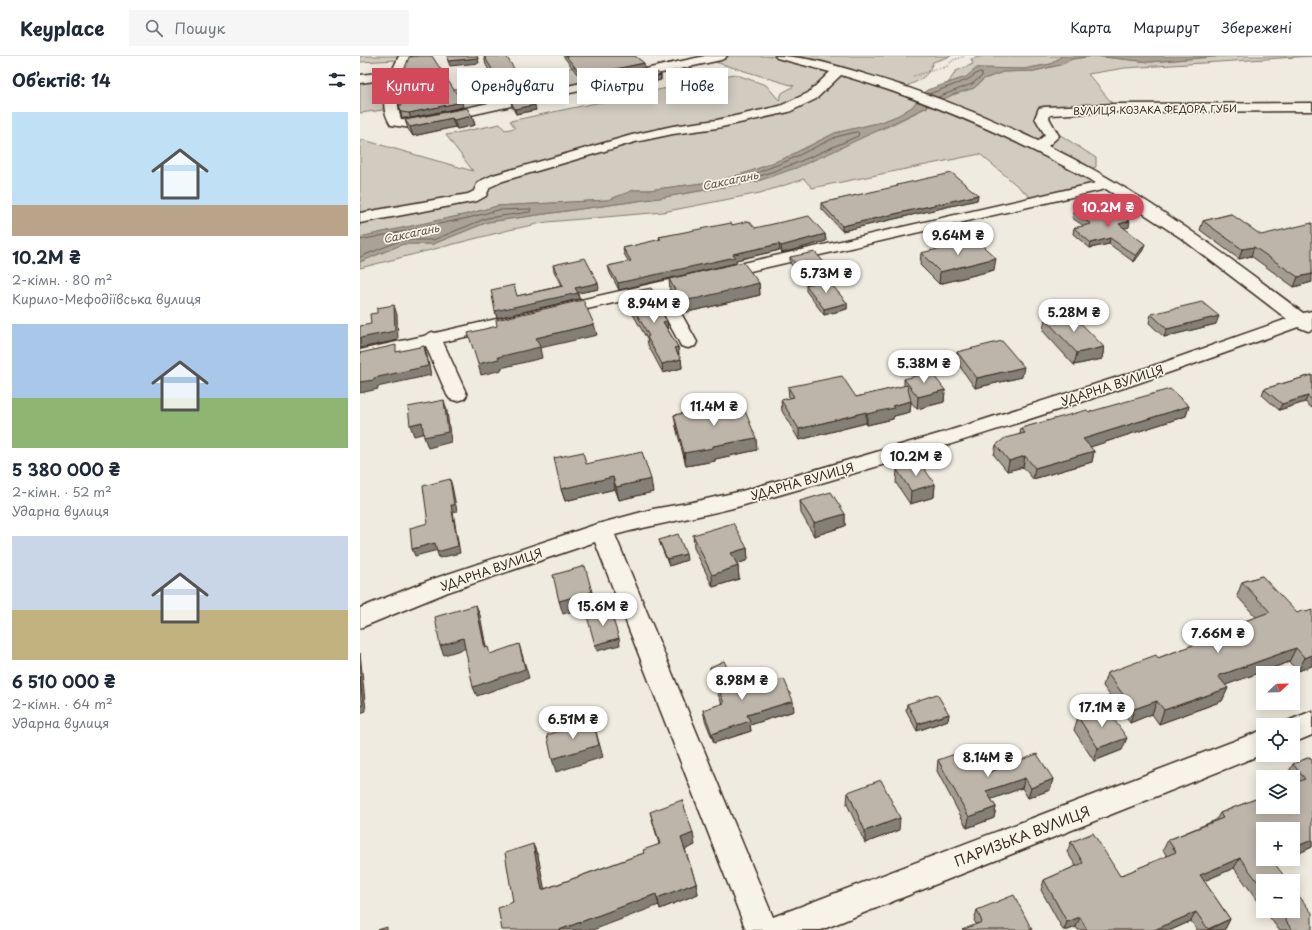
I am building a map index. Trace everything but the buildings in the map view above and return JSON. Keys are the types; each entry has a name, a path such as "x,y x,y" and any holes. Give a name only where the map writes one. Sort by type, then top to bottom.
{"street":[{"path":"405,56 391,85 391,112 396,122 404,124 436,120 721,56"},
{"path":"781,56 839,70 904,83 1087,171 1178,228 1308,322"},
{"path":"360,218 472,198 481,193 483,185 498,178 632,139 673,130 716,124 784,109 812,96 839,70"},
{"path":"360,78 372,77"},
{"name":"ВУЛИЦЯ КОЗАКА ФЕДОРА ГУБИ","path":"1037,146 1046,142 1052,136 1042,118 1044,111 1116,108 1312,107"},
{"path":"360,356 432,338 1109,184"},
{"path":"658,287 688,342"},
{"name":"УДАРНА ВУЛИЦЯ","path":"360,618 439,586 602,531 653,517 693,510 742,498 952,437 1308,322"},
{"path":"432,338 457,395"},
{"path":"602,531 762,930"},
{"path":"1300,728 1312,723"},
{"name":"ПАРИЗЬКА ВУЛИЦЯ","path":"781,930 1256,745"}],"path":[{"path":"904,83 946,68 953,60 965,56"}],"shaded area":[{"path":"360,56 399,56 397,60 360,62"},
{"path":"721,56 951,56 933,62 931,68 925,76 902,88 922,95 912,107 899,115 882,122 835,133 785,158 749,172 718,181 649,190 634,190 608,200 497,206 468,214 360,237 360,139 473,171 446,135 500,124 505,130 515,128 510,121 591,104 658,104 658,90 666,88 666,104 728,104 728,75 734,74 766,85 779,100 782,93 794,86 705,59"},
{"path":"984,56 1062,56 1051,64 1024,69 977,68 966,77 948,83 956,71 973,64 971,59"},
{"path":"1094,56 1150,62 1224,56 1312,56 1125,68 1088,74 1116,108 1044,111 1048,127 1096,158 1096,167 1087,170 1109,184 1035,201 980,154 812,188 804,179 760,193 663,212 547,222 509,230 360,268 360,262 403,244 433,244 488,222 659,198 758,181 889,126 952,95 974,88 984,79 1003,72 1034,71 1060,65 1072,59"},
{"path":"596,63 601,68 577,68 577,83 569,85 569,68"},
{"path":"372,80 372,104 383,104 383,110 360,113 360,81"},
{"path":"457,89 457,104 488,104 420,120 408,120 404,118 425,104 449,104 449,91"}],"water":[{"name":"Саксагань","path":"1062,56 1094,56 1072,59 1060,65 1034,71 1003,72 984,79 974,88 952,95 796,168 758,181 659,198 488,222 433,244 403,244 360,262 360,237 468,214 497,206 608,200 634,190 649,190 718,181 749,172 785,158 835,133 882,122 899,115 912,107 927,90 966,77 977,68 1024,69 1051,64"},
{"path":"1094,56 1224,56 1150,62"}]}
